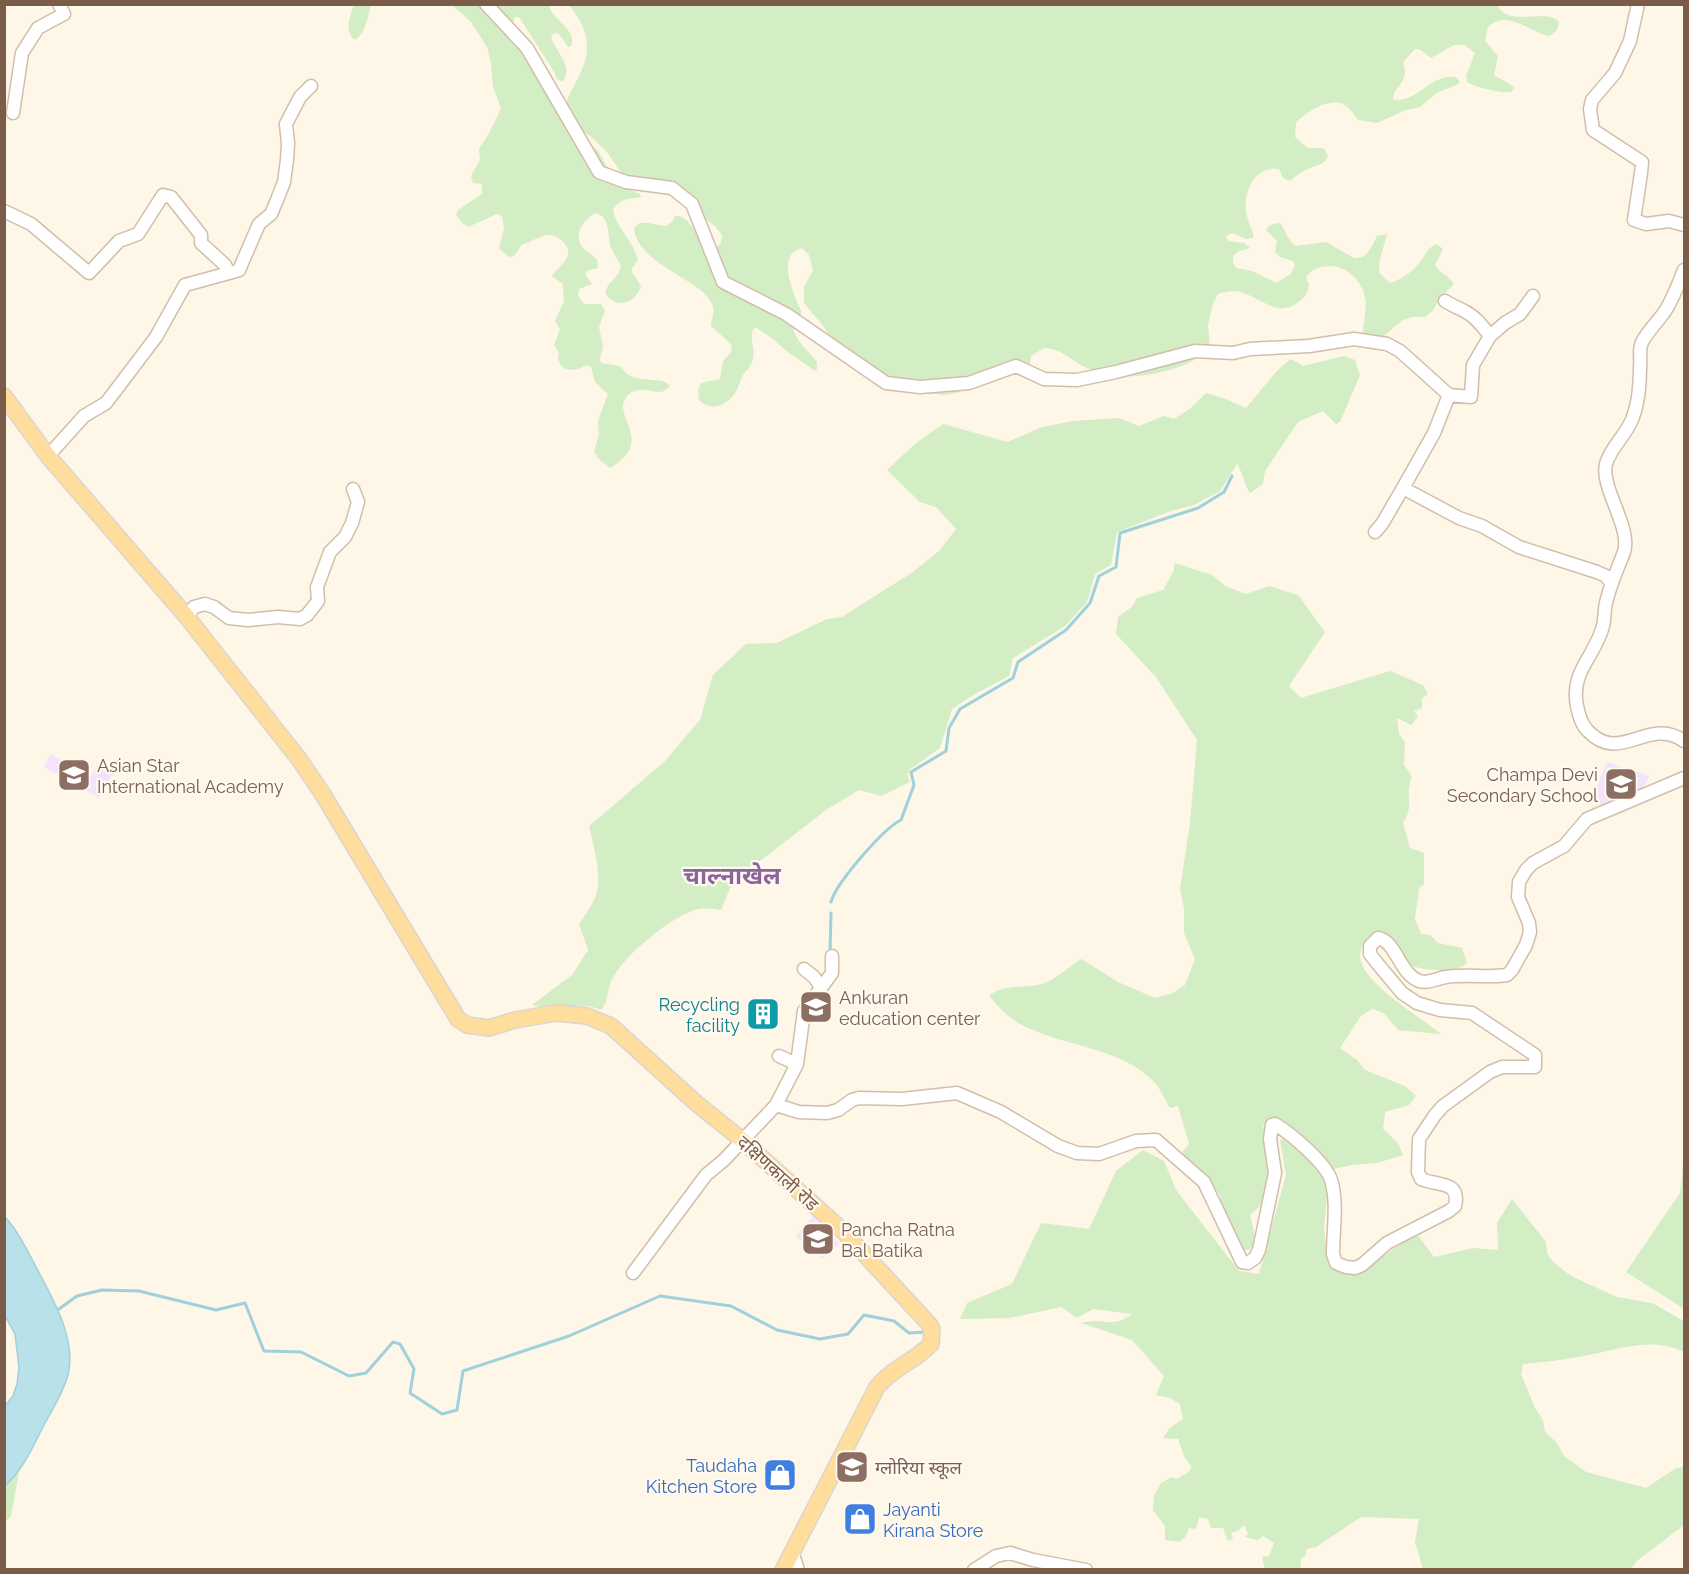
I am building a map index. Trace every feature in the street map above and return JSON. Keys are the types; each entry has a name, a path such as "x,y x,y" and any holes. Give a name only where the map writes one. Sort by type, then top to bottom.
{"main road":[{"name":"दक्षिणकाली रोड","path":"4,396 48,456 187,616 307,770 458,1019 475,1027 489,1028 515,1020 556,1013 576,1014 600,1020 611,1026 696,1104 742,1140 843,1231 920,1313 932,1329 931,1344 921,1354 887,1374 877,1387 783,1569"}],"street":[{"path":"13,113 21,53 38,28 64,14 59,4"},
{"path":"486,4 527,48 599,172 626,182 672,188 692,204 723,282 786,314 886,383 920,387 969,383 1016,366 1044,379 1077,380 1195,351 1216,354 1233,353 1250,349 1309,346 1354,339 1387,344 1400,351 1449,394 1471,397 1473,365 1490,336 1520,314 1533,296"},
{"path":"1638,4 1630,41 1615,73 1592,100 1590,109 1593,130 1642,162 1634,219 1646,224 1669,221 1684,225"},
{"path":"48,456 84,416 106,403 156,337 185,285 239,270 259,224 271,214 284,182 288,144 286,124 300,97 311,86"},
{"path":"4,211 31,224 89,273 119,241 138,234 163,195 171,197 201,235 201,243 225,265 229,273"},
{"path":"1684,270 1667,308 1641,344 1640,393 1633,418 1627,431 1610,453 1605,467 1614,505 1625,535 1625,549 1611,583 1603,626 1577,676 1575,695 1582,723 1602,742 1621,744 1660,732 1669,733 1684,741"},
{"path":"1444,301 1466,312 1480,323 1490,336"},
{"path":"1375,532 1382,524 1434,433 1449,394"},
{"path":"1403,488 1519,546 1597,572 1606,576 1611,583"},
{"path":"187,616 194,607 205,604 214,607 229,618 238,619 278,617 300,619 307,615 318,601 317,587 330,552 345,537 352,523 357,502 353,489"},
{"path":"776,1105 800,1112 821,1113 838,1110 859,1098 902,1099 957,1093 1001,1112 1058,1146 1077,1153 1099,1154 1136,1141 1156,1140 1203,1182 1242,1262 1248,1263 1256,1258 1259,1250 1275,1173 1270,1139 1272,1125 1275,1124 1316,1158 1331,1177 1334,1195 1333,1254 1336,1263 1346,1267 1362,1266 1387,1243 1455,1206 1455,1192 1451,1187 1421,1179 1418,1172 1419,1139 1435,1115 1443,1106 1490,1072 1502,1067 1535,1067 1536,1055 1472,1013 1440,1010 1417,1003 1402,993 1377,963 1370,954 1370,946 1378,938 1383,939 1390,945 1405,970 1419,981 1426,982 1467,975 1507,975 1526,945 1530,932 1529,923 1518,897 1519,882 1526,870 1533,863 1564,846 1587,819 1684,778"},
{"path":"633,1274 706,1176 776,1105 804,1011 820,984 832,973 832,956"},
{"path":"804,969 820,984"},
{"path":"792,1551 798,1569"},
{"path":"974,1569 996,1556 1010,1552 1033,1560 1086,1569"}],"shaded area":[{"name":"Asian Star International Academy","path":"51,754 91,776 97,766 112,774 99,798 44,767"},
{"name":"Champa Devi Secondary School","path":"1607,762 1650,776 1639,793 1603,808 1594,794"},
{"name":"Pancha Ratna Bal Batika","path":"813,1216 839,1243 823,1259 796,1236"}],"green space":[{"path":"1497,4 1509,15 1546,16 1559,22 1557,30 1550,36 1512,21 1496,22 1488,27 1485,41 1498,56 1494,75 1513,86 1511,92 1489,90 1467,82 1466,76 1475,53 1465,45 1454,45 1431,58 1419,49 1415,49 1403,62 1404,76 1393,99 1409,98 1440,79 1457,78 1460,82 1438,92 1420,107 1403,111 1377,123 1358,120 1347,106 1339,103 1333,102 1312,110 1296,123 1295,137 1308,148 1323,148 1328,155 1327,159 1303,171 1290,181 1283,178 1279,169 1270,169 1260,174 1250,185 1246,203 1246,214 1253,238 1246,239 1232,233 1226,236 1228,241 1244,243 1250,248 1239,251 1233,256 1236,268 1252,271 1276,283 1291,274 1295,265 1293,261 1280,257 1275,252 1277,241 1266,230 1273,224 1280,223 1296,246 1326,242 1354,258 1363,257 1377,236 1387,234 1380,259 1379,273 1390,283 1411,271 1429,249 1437,244 1443,249 1435,265 1454,284 1441,297 1433,310 1425,317 1403,320 1373,345 1366,348 1362,346 1362,336 1366,304 1360,284 1344,269 1323,267 1313,270 1308,275 1306,278 1309,284 1306,295 1290,307 1277,308 1239,292 1218,294 1213,303 1208,325 1210,347 1199,357 1177,368 1137,376 1097,372 1061,353 1044,348 1031,356 1030,366 1025,372 1008,374 956,393 944,395 901,390 831,339 804,303 804,287 813,270 809,255 802,248 789,258 788,266 791,286 801,311 801,314 793,320 793,326 800,343 817,362 817,369 815,371 755,327 752,335 754,355 735,393 723,404 708,406 699,400 698,391 701,383 720,379 723,361 731,352 732,345 711,326 713,307 708,297 648,253 639,242 634,229 640,223 666,226 673,221 675,216 687,221 709,246 717,247 721,243 722,235 716,227 679,199 636,185 624,177 607,152 579,128 566,104 583,68 587,49 585,31 569,5"},
{"path":"354,5 371,5 363,30 354,40 349,27"},
{"path":"452,5 549,5 554,15 568,30 572,40 571,46 568,47 559,34 554,33 551,37 565,65 566,71 562,82 556,78 519,17 515,17 513,22 569,131 598,151 616,182 640,194 641,197 622,201 613,210 638,260 631,270 641,286 635,297 620,303 609,298 605,293 621,266 611,248 604,218 596,213 584,223 579,232 582,247 597,260 598,268 588,270 585,274 592,284 579,289 578,296 584,304 601,304 605,311 599,327 603,347 601,363 620,366 627,374 635,378 663,381 670,385 661,392 639,390 628,395 623,403 632,438 630,448 624,458 610,468 594,452 599,434 598,421 608,394 595,382 591,367 586,365 570,370 561,366 558,359 559,353 554,345 560,329 555,321 564,301 563,284 552,276 566,260 568,251 566,246 554,236 546,235 523,245 516,254 509,257 499,249 504,228 502,216 497,214 468,227 456,215 458,210 482,194 482,184 473,183 471,176 480,160 479,149 501,109 493,86 487,47 471,22"},
{"path":"1344,356 1355,360 1360,375 1340,422 1336,424 1323,411 1298,422 1265,471 1263,484 1250,493 1237,464 1220,491 1194,505 1171,511 1117,532 1111,565 1095,574 1087,602 1065,626 1013,658 1009,676 952,709 940,748 909,770 910,782 881,796 859,790 826,810 755,865 730,888 721,910 698,909 661,929 624,962 610,984 601,1010 589,1006 549,1009 532,1005 572,975 588,950 579,924 594,900 598,883 597,863 589,826 664,762 700,720 713,675 746,644 777,643 827,619 842,617 913,572 940,550 956,529 936,507 920,502 887,470 915,444 943,424 1008,442 1042,427 1073,421 1119,418 1139,426 1164,416 1174,419 1192,407 1206,393 1246,408 1291,359 1303,366"},
{"path":"1175,563 1212,575 1225,586 1246,594 1269,586 1298,595 1325,632 1289,686 1301,698 1390,671 1423,685 1428,694 1422,698 1422,708 1414,711 1418,717 1411,725 1397,718 1399,734 1405,742 1404,765 1412,777 1407,817 1403,823 1410,848 1424,853 1424,884 1419,888 1415,919 1421,934 1430,935 1438,943 1462,948 1467,963 1455,969 1427,969 1404,963 1377,943 1371,941 1362,946 1360,956 1370,977 1393,999 1441,1034 1398,1030 1384,1013 1372,1009 1361,1016 1340,1048 1357,1060 1365,1070 1405,1086 1416,1096 1409,1105 1385,1112 1383,1129 1398,1143 1403,1155 1377,1163 1329,1170 1277,1122 1269,1119 1263,1126 1270,1161 1270,1174 1264,1197 1250,1215 1255,1245 1248,1250 1241,1250 1217,1202 1221,1196 1182,1152 1189,1144 1178,1106 1170,1108 1156,1084 1142,1071 1109,1054 1054,1038 1020,1024 1007,1015 989,996 1001,989 1047,982 1081,959 1118,982 1155,998 1173,993 1185,985 1195,959 1184,933 1184,908 1180,889 1190,823 1197,740 1156,677 1116,634 1118,617 1133,606 1137,598 1163,590 1173,572"},
{"path":"1285,1137 1313,1162 1328,1183 1324,1229 1328,1258 1332,1265 1352,1271 1377,1260 1417,1234 1434,1257 1473,1248 1498,1250 1497,1223 1512,1199 1546,1242 1547,1253 1553,1262 1571,1276 1617,1297 1652,1303 1684,1321 1684,1352 1660,1345 1634,1346 1554,1361 1523,1364 1521,1374 1535,1408 1543,1420 1545,1432 1557,1443 1564,1456 1586,1472 1646,1488 1676,1468 1684,1467 1684,1525 1638,1560 1630,1570 1423,1569 1415,1542 1419,1519 1361,1517 1316,1547 1306,1549 1306,1555 1301,1559 1301,1567 1295,1569 1265,1569 1262,1557 1269,1556 1274,1543 1263,1536 1258,1540 1245,1537 1248,1534 1244,1525 1238,1531 1231,1533 1233,1538 1228,1541 1223,1528 1211,1528 1208,1519 1199,1517 1196,1529 1189,1528 1186,1536 1179,1542 1165,1540 1165,1526 1153,1510 1154,1495 1161,1483 1172,1477 1177,1479 1190,1471 1191,1466 1184,1456 1178,1439 1163,1438 1170,1428 1183,1419 1180,1404 1170,1398 1156,1395 1164,1376 1132,1340 1081,1323 1119,1321 1132,1314 1093,1309 1077,1318 1061,1307 1010,1318 960,1319 967,1303 1012,1284 1041,1223 1089,1229 1116,1171 1143,1150 1164,1161 1176,1190 1239,1271 1259,1274 1286,1175 1280,1140"},
{"path":"1684,1156 1684,1309 1626,1272 1680,1193"},
{"path":"19,1472 11,1516 5,1522 5,1486"}],"water":[{"path":"5,1217 22,1241 56,1305 66,1333 70,1361 68,1375 58,1400 27,1457 5,1486 5,1406 13,1396 19,1367 15,1334 5,1316"}],"waterway":[{"path":"831,902 842,882 861,857 883,834 901,820 914,785 911,772 946,751 949,728 960,709 1013,678 1018,662 1066,630 1090,603 1099,576 1116,567 1120,533 1198,508 1224,492 1232,476"},
{"path":"830,953 831,913"},
{"path":"59,1309 77,1296 102,1290 139,1291 216,1310 245,1303 264,1351 301,1352 349,1376 366,1373 393,1342 400,1344 414,1369 410,1393 442,1414 457,1410 463,1371 569,1336 660,1296 731,1306 777,1330 820,1339 848,1334 864,1315 894,1321 909,1333 927,1332"}],"place":[{"name":"Asian Star International Academy","path":"74,775"},
{"name":"Champa Devi Secondary School","path":"1621,784"},
{"name":"Ankuran education center","path":"816,1007"},
{"name":"Recycling facility","path":"763,1014"},
{"name":"Pancha Ratna Bal Batika","path":"818,1239"},
{"name":"ग्लोरिया स्कूल","path":"852,1467"},
{"name":"Taudaha Kitchen Store","path":"780,1475"},
{"name":"Jayanti Kirana Store","path":"860,1519"}],"district":[{"name":"चाल्नाखेल","path":"732,875"}]}
